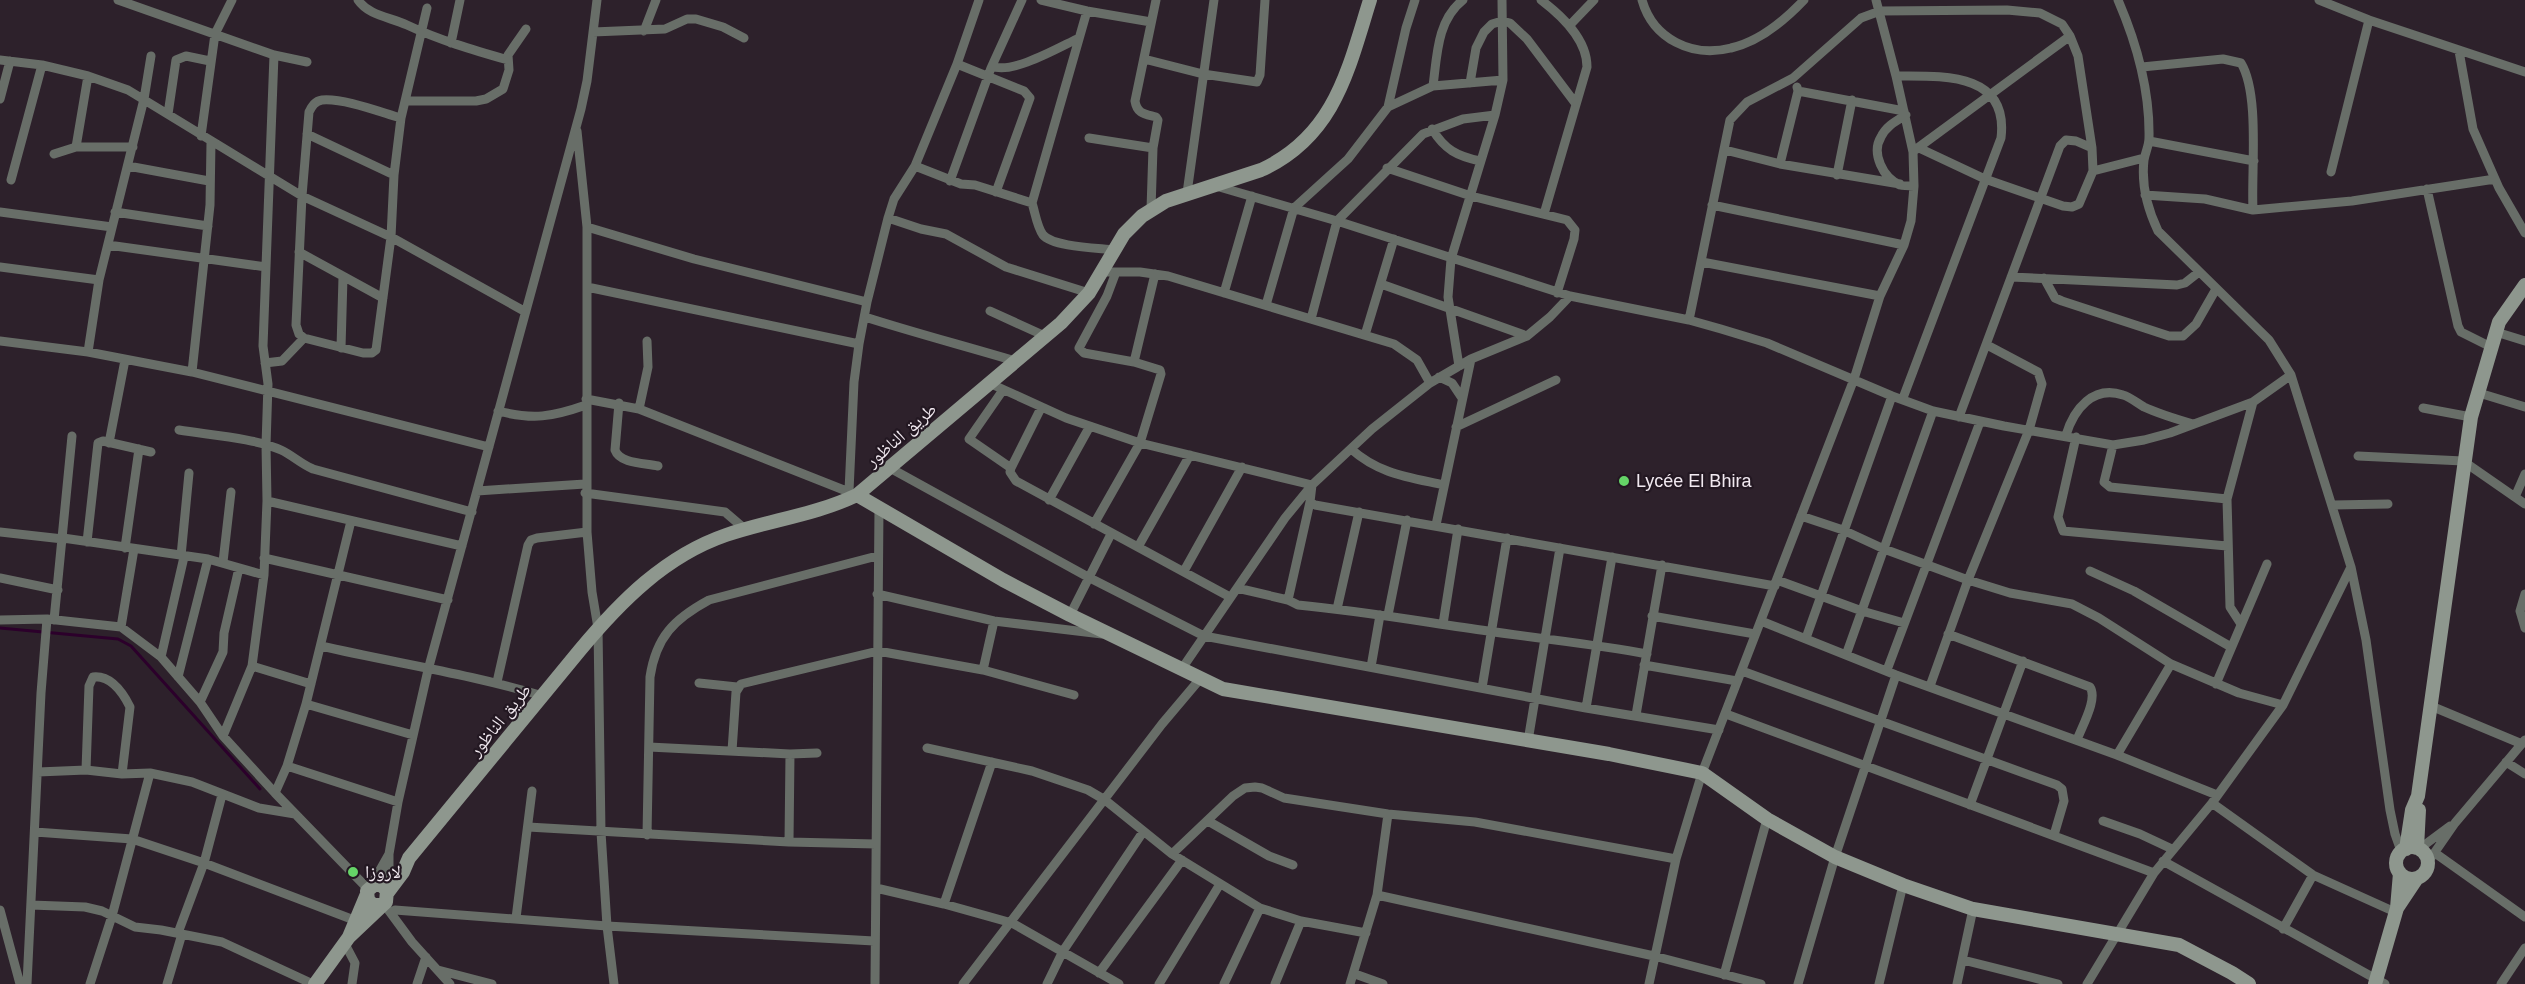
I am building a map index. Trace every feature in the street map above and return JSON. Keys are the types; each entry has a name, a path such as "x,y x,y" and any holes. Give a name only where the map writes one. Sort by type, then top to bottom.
{"street":[{"path":"118,0 154,7 215,34 274,55 307,62"},
{"path":"201,136 215,34 232,0"},
{"path":"358,0 370,11 407,25 423,34 508,60"},
{"path":"451,43 460,0"},
{"path":"31,905 85,907 135,927 222,942 314,984 381,895 389,866 399,802 428,670 524,311 566,168 587,81 597,0"},
{"path":"644,31 656,0"},
{"path":"853,493 854,382 867,302 888,218 894,199 915,166 957,64 980,0"},
{"path":"950,181 988,76 1022,0"},
{"path":"1041,0 1151,22"},
{"path":"1151,209 1153,148 1158,120 1156,117 1141,114 1135,105 1156,0"},
{"path":"1187,193 1214,0"},
{"path":"1144,59 1203,74 1254,82 1259,80 1265,0"},
{"name":"طريق الناظور","path":"381,895 403,873 409,858 598,628 659,571 699,547 725,535 833,506 853,493 890,468 1061,323 1110,272 1114,250 1133,223 1151,209 1187,193 1216,186 1276,164 1295,149 1317,126 1337,98 1345,80 1370,0"},
{"path":"1266,305 1294,208 1348,159 1388,107 1406,28 1415,0"},
{"path":"1433,86 1442,30 1454,7 1462,0"},
{"path":"1459,366 1448,297 1450,259 1495,115 1503,80 1502,0"},
{"path":"1541,0 1569,26 1587,56 1587,67 1544,214"},
{"path":"1569,26 1594,0"},
{"path":"1642,0 1655,28 1666,38 1683,46 1712,51 1732,48 1747,42 1792,13 1804,0"},
{"path":"1649,984 1676,859 1701,772 1726,714 1854,379 1880,297 1904,245 1911,220 1916,150 1876,0"},
{"path":"2118,0 2142,67 2149,141 2144,158 2145,195 2148,209 2158,231 2269,340 2291,375 2351,567 2366,640 2395,834 2411,849 2431,857 2525,917"},
{"path":"2319,0 2369,20 2525,72"},
{"path":"401,118 323,100 314,103 309,112 302,196 296,325 299,334 304,338 363,353 374,352 391,237 394,175 401,118 423,34 427,9"},
{"path":"1689,320 1730,120 1747,102 1793,78 1861,18 1880,10 2007,10 2040,13 2056,20 2070,36 2078,56 2092,148 2092,171 2079,204 2072,207 2063,206 1985,179 1916,150"},
{"path":"1087,11 1077,39 1032,203 1041,231 1049,239 1077,246 1114,250"},
{"path":"593,32 644,31 667,28 687,19 696,19 723,27 744,38"},
{"path":"2331,172 2369,20"},
{"path":"1470,82 1476,48 1480,40 1492,24 1502,21 1510,23 1527,39 1576,104"},
{"path":"405,101 486,99 504,89 509,70 508,54 526,29"},
{"path":"1916,150 2070,36"},
{"path":"992,66 1004,70 1077,39"},
{"path":"2459,51 2473,129 2495,179 2525,233"},
{"path":"223,736 252,666 264,575 268,393 263,346 274,55"},
{"path":"88,352 99,280 133,147 151,56"},
{"path":"168,114 176,60 186,56 210,61"},
{"path":"2142,67 2223,59 2241,63 2248,78 2254,161 2253,210"},
{"path":"0,99 5,61 42,65 88,76 128,90 302,196 391,237 524,311"},
{"path":"957,64 1027,93 1030,100 996,192"},
{"path":"11,180 42,65"},
{"path":"76,147 88,76"},
{"path":"1896,76 1940,76 1970,81 1990,94 1999,106 2003,122 2001,138 1903,398"},
{"path":"1780,164 1798,91 1793,78"},
{"path":"1388,107 1433,86 1503,80"},
{"path":"1798,91 1852,100 1905,113"},
{"path":"1837,175 1852,100"},
{"path":"1900,184 1887,174 1880,163 1877,151 1879,139 1888,127 1905,113"},
{"path":"1311,319 1337,221 1423,134 1463,119 1495,115"},
{"path":"576,126 586,227 586,532 598,628 601,832 607,926 614,984"},
{"path":"1432,129 1441,144 1454,154 1480,161"},
{"path":"307,134 394,175"},
{"path":"1089,138 1153,148"},
{"path":"1959,417 2062,142 2076,141 2092,148"},
{"path":"2149,141 2254,161"},
{"path":"192,372 208,226 211,142"},
{"path":"54,154 76,147 133,147"},
{"path":"1725,150 1837,175 1914,186"},
{"path":"2092,171 2144,158"},
{"path":"128,166 209,181"},
{"path":"915,166 950,181 1032,203"},
{"path":"566,168 581,169"},
{"path":"1387,168 1471,196 1567,220 1575,231 1571,252 1557,292"},
{"path":"2145,195 2205,200 2253,210 2352,201 2495,179"},
{"path":"1216,186 1337,221 1570,296 1689,320 1767,344 1892,396 1903,398 1933,411 1980,422 2066,435 2113,445 2144,440 2253,402 2291,375"},
{"path":"2427,189 2458,326 2461,332 2491,347"},
{"path":"1224,293 1252,196"},
{"path":"1712,205 1904,245"},
{"path":"0,212 112,227"},
{"path":"115,212 208,226"},
{"path":"888,218 921,230 946,234 1006,267 1089,293"},
{"path":"586,227 694,259 867,302"},
{"path":"1365,335 1394,239"},
{"path":"108,245 266,267"},
{"path":"299,252 383,298"},
{"path":"1702,262 1880,297"},
{"path":"0,267 99,280"},
{"path":"1094,524 1140,443 1161,371 1134,362 1084,353 1079,348 1107,296 1110,272 1155,274 1365,335 1403,349 1417,360 1430,383"},
{"path":"2011,277 2177,285 2185,283 2199,272"},
{"path":"1134,362 1155,274"},
{"path":"341,348 343,277"},
{"path":"2044,279 2055,298 2169,336 2183,336 2196,324 2216,289"},
{"path":"1382,284 1527,336"},
{"path":"2411,849 2412,810 2418,796 2463,461 2471,417 2499,322 2525,285"},
{"path":"587,287 859,344"},
{"path":"1181,670 1285,518 1312,485 1372,429 1430,383 1471,359 1527,336 1570,296"},
{"path":"990,311 1045,336"},
{"path":"865,317 923,336 1015,361"},
{"path":"2496,332 2525,341"},
{"path":"265,363 282,361 304,338"},
{"path":"0,341 88,352 192,372 489,447"},
{"path":"639,409 648,367 647,341"},
{"path":"1930,686 1968,580 2029,430 2042,384 2040,374 1987,345"},
{"path":"1436,525 1471,359"},
{"path":"110,442 125,360"},
{"path":"1439,377 1452,383 1462,398"},
{"path":"1456,427 1556,380"},
{"path":"989,384 1041,408 1140,443 1242,466 1312,485"},
{"path":"1004,390 969,439 1011,468"},
{"path":"2066,435 2071,418 2082,404 2096,395 2110,392 2125,395 2151,410 2193,424"},
{"path":"2479,393 2525,406"},
{"path":"1806,638 1892,396"},
{"path":"498,411 523,417 543,417 586,402 619,403 639,409 853,493 1003,580 1223,689 1701,772 1767,819 1836,857 1903,885 1974,909 2115,936 2179,945 2249,984"},
{"path":"2241,624 2230,607 2227,499 2253,402"},
{"path":"619,403 615,450 617,455 622,459 658,466"},
{"path":"1041,408 1011,468 1010,472 1017,481 1230,597"},
{"path":"2423,408 2471,417"},
{"path":"1846,655 1933,411"},
{"path":"1798,984 1880,722 1904,623 1980,422"},
{"path":"1049,500 1090,426"},
{"path":"179,430 266,445 282,450 313,469 472,512"},
{"path":"27,984 36,832 40,693 50,620 58,590 72,436"},
{"path":"2076,437 2058,517 2063,531 2227,546"},
{"path":"87,542 98,443 110,442 151,452"},
{"path":"2113,445 2104,482 2110,487 2227,499"},
{"path":"121,627 139,449"},
{"path":"1351,449 1368,463 1387,472 1444,485"},
{"path":"1138,547 1190,455"},
{"path":"2358,456 2463,461 2525,504"},
{"path":"1184,571 1242,466"},
{"path":"890,468 1088,577 1204,636 1586,708 1719,730"},
{"path":"160,657 183,556 189,473"},
{"path":"2516,497 2525,474"},
{"path":"1288,600 1312,485"},
{"path":"477,491 585,488 725,512 746,530"},
{"path":"223,562 231,492"},
{"path":"267,501 462,546"},
{"path":"1310,502 1662,566 1776,583 1904,623"},
{"path":"2333,505 2388,504"},
{"path":"875,984 879,508"},
{"path":"1337,609 1359,512"},
{"path":"1801,516 1843,530 1884,549 1968,580 2010,593 2072,604 2099,618 2171,664 2216,684 2283,705"},
{"path":"1371,668 1407,520"},
{"path":"275,793 287,766 306,705 351,521"},
{"path":"1443,624 1458,529"},
{"path":"0,532 63,538 208,559 264,575"},
{"path":"497,682 531,540 586,532"},
{"path":"1070,615 1111,534"},
{"path":"1482,688 1507,538"},
{"path":"1528,741 1537,699 1560,548"},
{"path":"647,835 650,677 652,659 668,629 680,618 709,600 878,556"},
{"path":"1586,708 1612,557"},
{"path":"264,558 448,600"},
{"path":"178,677 208,559"},
{"path":"2216,684 2267,564"},
{"path":"1636,715 1662,566"},
{"path":"2087,984 2154,873 2215,799 2283,705 2351,567"},
{"path":"200,702 223,652 224,633 238,568"},
{"path":"2090,571 2134,591 2231,647"},
{"path":"0,578 58,590"},
{"path":"1237,588 1288,600 1298,605 1596,644 1647,654"},
{"path":"877,594 994,621 1112,635"},
{"path":"2525,594 2520,611 2525,628"},
{"path":"1652,616 1755,634"},
{"path":"0,620 50,620 121,627 160,657 200,702 223,736 275,793 381,895 412,942 450,984"},
{"path":"983,670 994,621"},
{"path":"1761,621 2003,714 2117,754 2215,799 2313,875 2396,910"},
{"path":"1948,634 2081,682 2092,689 2092,701 2077,740"},
{"path":"321,646 428,670 452,672 497,682 543,696"},
{"path":"699,683 737,687 745,682 878,651 983,670 1074,695"},
{"path":"1970,805 2023,661"},
{"path":"2117,754 2171,664"},
{"path":"1644,665 1737,681"},
{"path":"252,666 311,684"},
{"path":"1742,671 2053,783 2062,789 2064,801 2054,835"},
{"path":"86,770 89,686 93,677 99,676 113,683 130,707 122,774"},
{"path":"963,984 1012,923 1162,724 1200,679"},
{"path":"732,751 737,687"},
{"path":"306,705 413,735"},
{"path":"2396,910 2417,878 2425,872 2431,857 2455,823 2524,742 2431,706"},
{"path":"1726,714 2154,873"},
{"path":"649,747 790,754 817,753"},
{"path":"927,748 992,762 1069,783 1105,800 1172,854 1260,908 1300,921 1366,933"},
{"path":"789,842 790,754"},
{"path":"944,904 992,762"},
{"path":"2506,762 2525,774"},
{"path":"287,766 399,802"},
{"path":"38,772 86,770 122,774 150,773 192,782 260,808 295,814"},
{"path":"90,984 112,916 150,773"},
{"path":"1172,854 1238,792 1245,788 1255,787 1284,798 1388,814 1475,822 1676,859"},
{"path":"516,918 532,791"},
{"path":"167,984 222,795"},
{"path":"1350,984 1377,895 1388,814"},
{"path":"1724,975 1767,819"},
{"path":"1208,820 1269,856 1293,866"},
{"path":"2103,821 2140,834 2172,849"},
{"path":"2163,861 2379,983 2396,910 2400,873 2397,861 2411,849 2455,823"},
{"path":"528,827 789,842 876,844"},
{"path":"36,832 132,839 204,863 354,920"},
{"path":"1047,984 1063,951 1143,832"},
{"path":"1099,973 1182,860"},
{"path":"2400,873 2409,878 2417,878"},
{"path":"2283,929 2313,875"},
{"path":"1159,984 1220,884"},
{"path":"1879,984 1903,885"},
{"path":"876,888 1012,923 1119,984"},
{"path":"381,895 516,918 607,926 874,941"},
{"path":"352,984 355,963 347,941 354,920 381,895"},
{"path":"1377,895 1654,956 1761,984"},
{"path":"1224,984 1260,908"},
{"path":"1957,984 1974,909"},
{"path":"0,910 3,938 20,984"},
{"path":"1275,984 1300,921"},
{"path":"2501,984 2525,948"},
{"path":"417,984 426,957"},
{"path":"1963,960 2058,984"},
{"path":"438,970 492,984"},
{"path":"1354,974 1383,984"}],"waterway":[{"path":"0,628 118,639 131,646 260,789"}],"place":[{"name":"Lycée El Bhira","path":"1624,481"},
{"name":"لاروزا","path":"353,872"}]}
